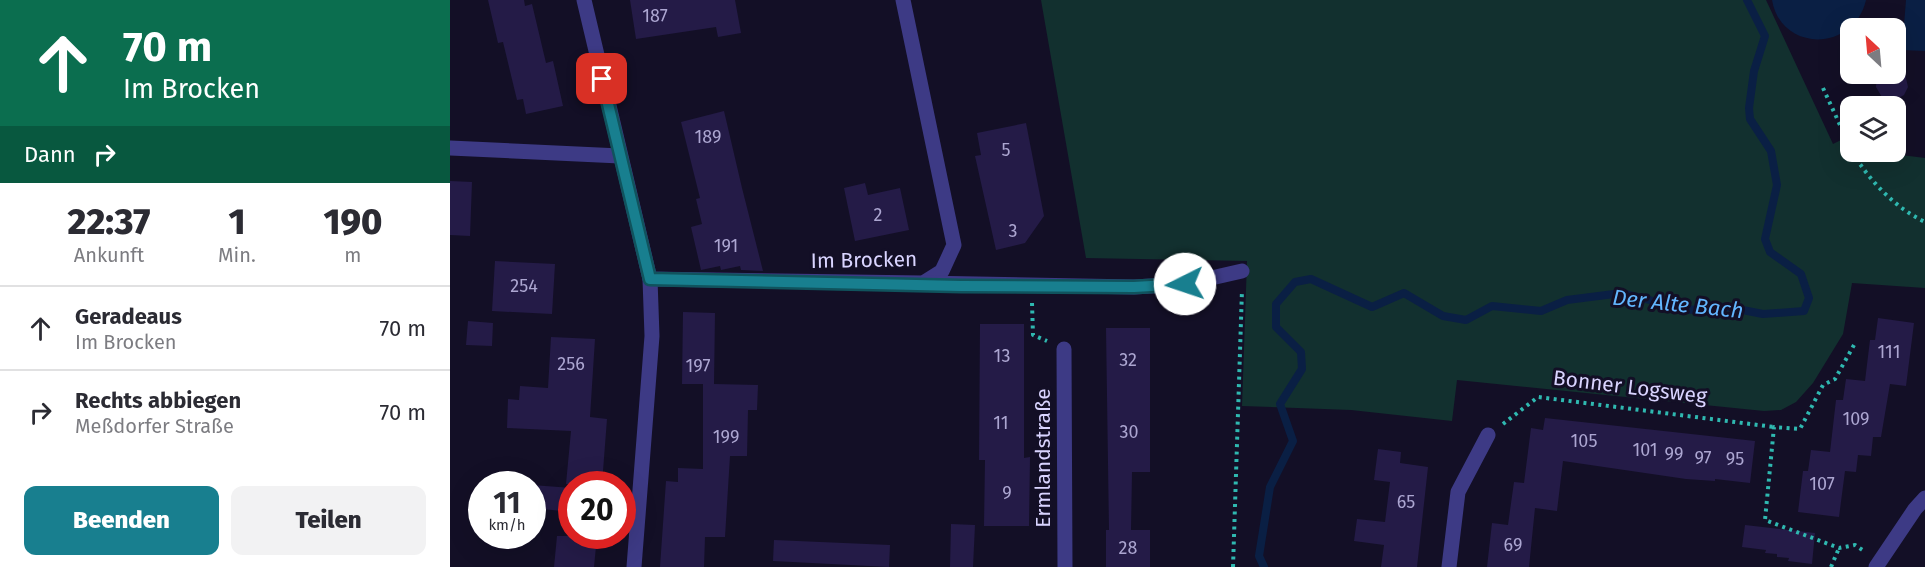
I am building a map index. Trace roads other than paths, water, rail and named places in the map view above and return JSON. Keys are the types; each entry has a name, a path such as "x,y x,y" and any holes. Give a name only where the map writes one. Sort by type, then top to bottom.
{"street":[{"path":"584,0 650,279 652,336 634,567"},
{"name":"Im Brocken","path":"650,279 923,283 942,271 954,245 903,0"},
{"path":"450,148 620,156"},
{"path":"923,283 1134,287 1185,284 1242,272"},
{"name":"Ermlandstraße","path":"1064,349 1065,567"},
{"path":"1449,567 1458,492 1488,435"},
{"path":"1878,563 1925,498"}],"water":[{"path":"1772,0 1866,0 1858,18 1840,18 1840,33 1833,37 1818,39 1803,37 1789,30 1778,17"},
{"path":"1906,0 1925,0 1925,51 1906,50"}],"waterway":[{"name":"Der Alte Bach","path":"1264,567 1259,556 1270,487 1293,441 1280,404 1302,369 1301,352 1276,327 1276,304 1295,282 1311,279 1372,307 1404,293 1443,316 1466,320 1492,306 1541,311 1567,300 1622,293 1688,310 1727,307 1763,314 1804,311 1809,298 1801,274 1770,252 1765,239 1777,185 1771,151 1750,119 1749,108 1754,71 1765,36 1747,0"}]}
